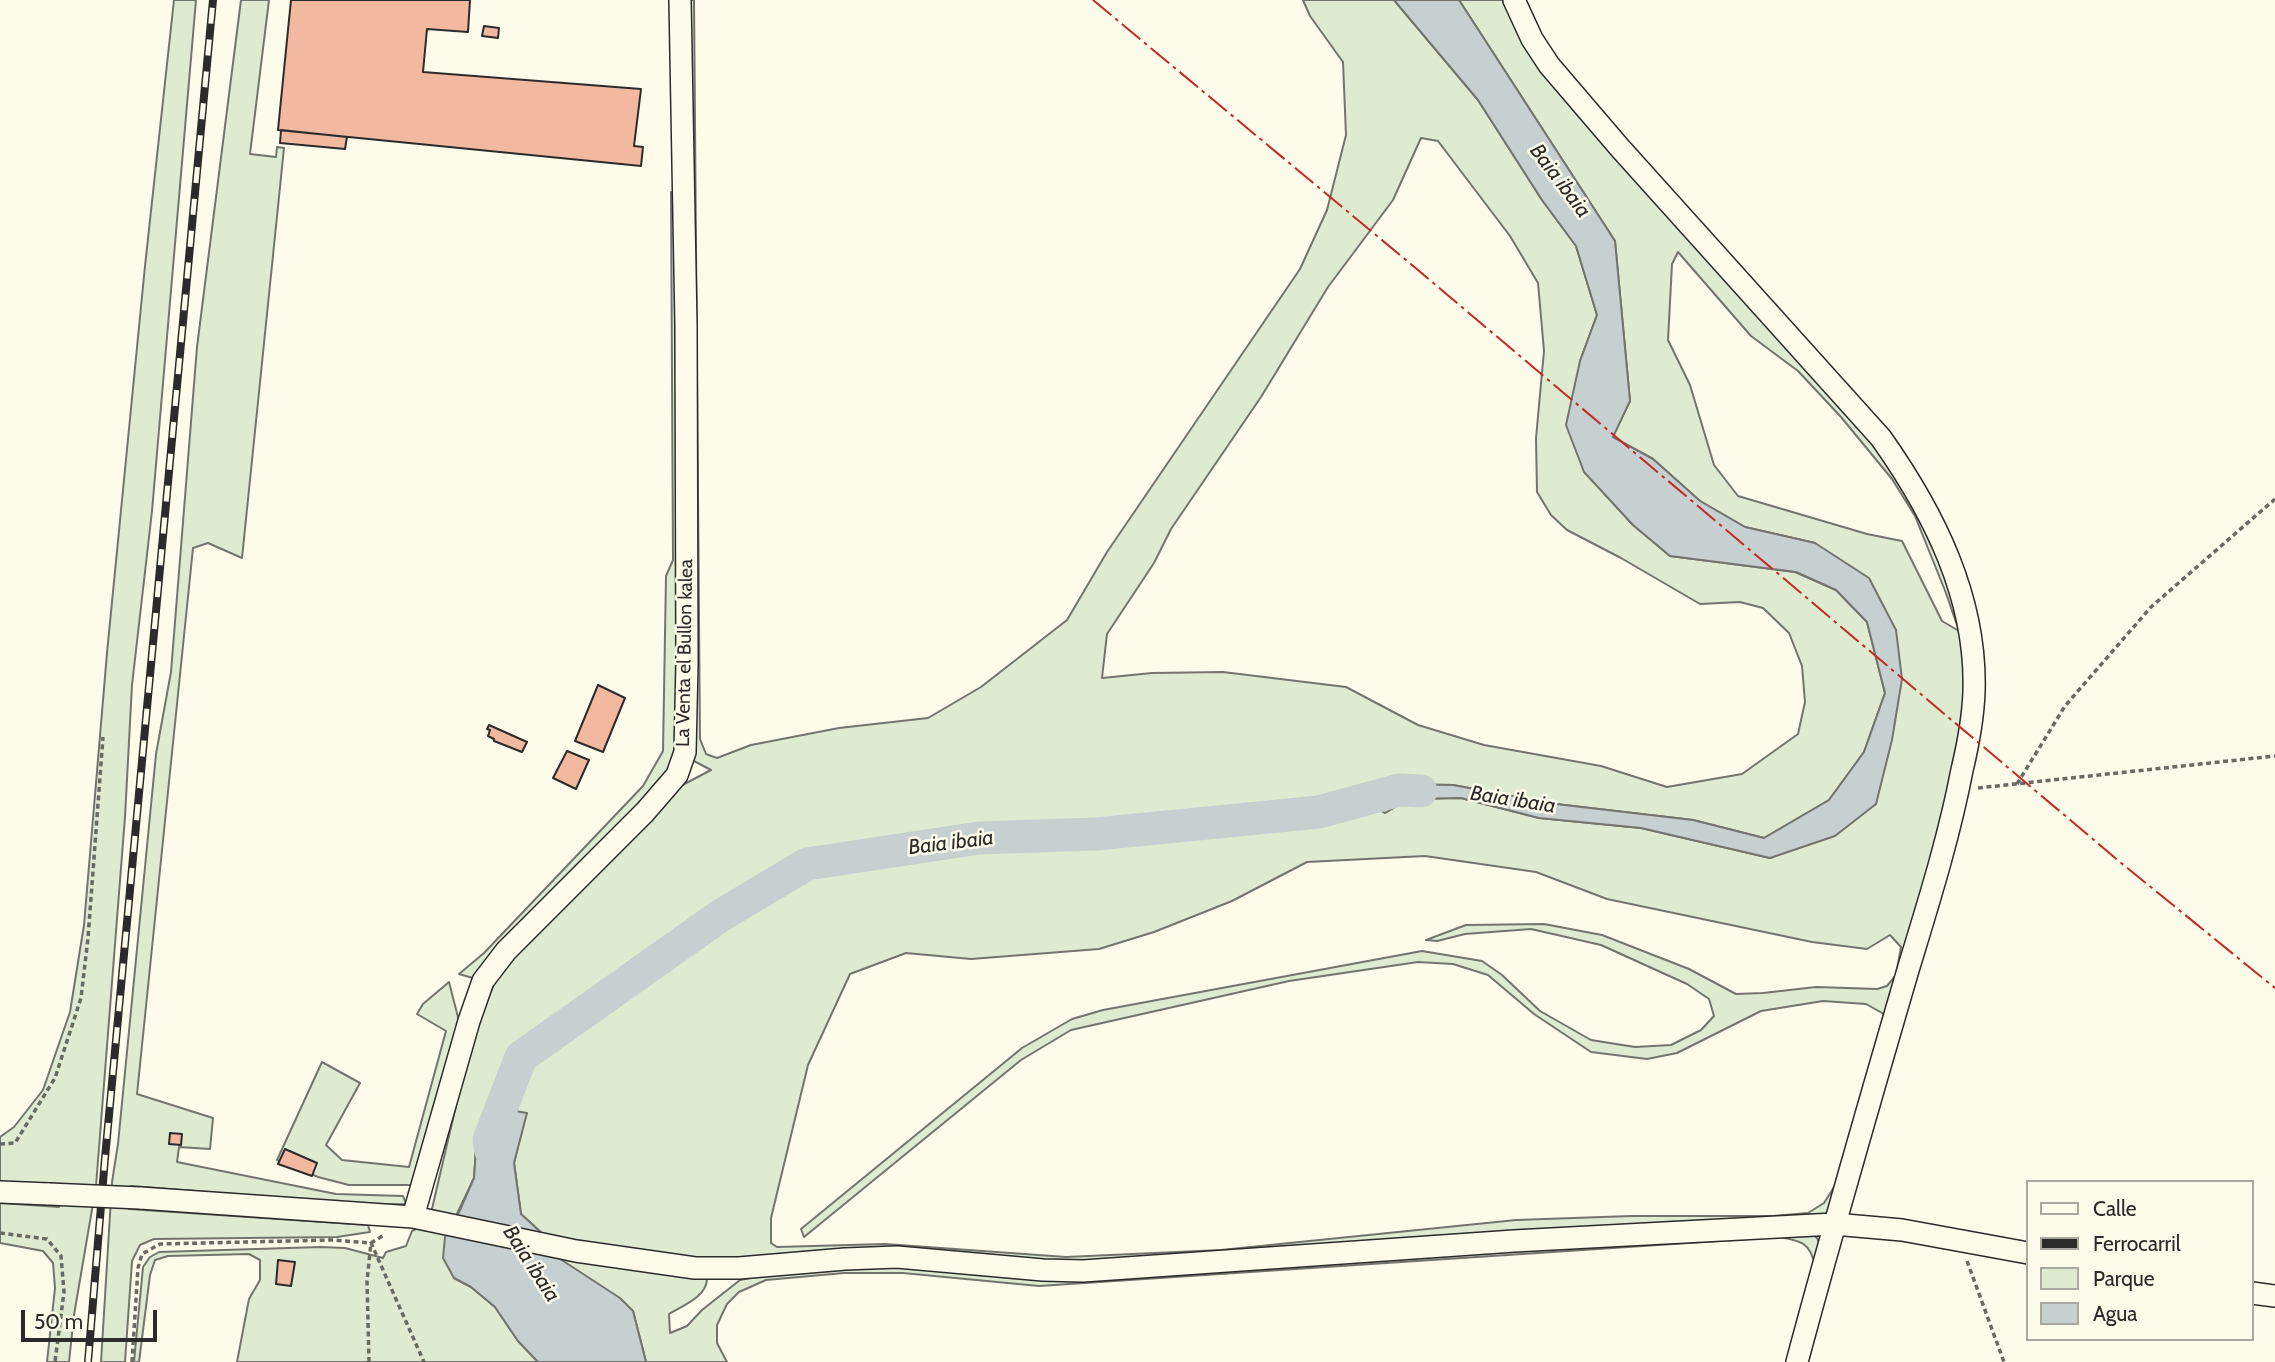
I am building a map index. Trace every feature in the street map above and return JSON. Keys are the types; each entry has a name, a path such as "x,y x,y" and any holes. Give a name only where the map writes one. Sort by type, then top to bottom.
{"street":[{"name":"La Venta el Bullon kalea","path":"413,1217 483,981 506,951 669,785 677,775 685,752 686,325 680,0"},
{"path":"1514,0 1532,38 1549,65 1620,148 1881,438 1911,480 1931,518 1961,591 1969,631 1974,691 1972,720 1959,790 1797,1362"},
{"path":"0,1192 139,1198 413,1217 576,1251 695,1268 739,1268 897,1257 1083,1271 1514,1241 1834,1224 1902,1230 2026,1253"},
{"path":"2254,1293 2275,1296"}],"path":[{"path":"2017,784 2065,706 2151,607 2275,499"},
{"path":"0,1144 15,1143 55,1078 81,998 103,737"},
{"path":"1959,790 2275,756"},
{"path":"132,1362 138,1268 142,1254 160,1244 332,1240 371,1243 413,1217"},
{"path":"0,1233 47,1239 61,1256 64,1292 55,1362"},
{"path":"1959,1240 2004,1362"},
{"path":"369,1362 367,1281 371,1243"},
{"path":"371,1243 424,1362"}],"green space":[{"path":"174,0 196,0 152,511 132,685 125,817 96,1186 74,1315 69,1362 47,1362 55,1288 53,1263 43,1251 0,1243 0,1203 59,1207 61,1184 0,1182 0,1137 14,1127 43,1090 70,1012 84,925 107,653"},
{"path":"241,0 269,0 250,154 276,157 277,147 284,148 242,558 208,543 193,548 137,1094 213,1118 210,1149 179,1147 177,1162 336,1194 403,1196 406,1204 375,1205 131,1186 129,1209 368,1225 370,1232 337,1237 154,1239 140,1245 132,1261 125,1362 101,1362 112,1182 156,754 171,672 197,347"},
{"path":"688,0 694,0 700,739 706,754 717,758 751,745 839,728 928,718 981,687 1067,620 1107,552 1300,269 1327,210 1346,135 1343,62 1310,16 1303,0 1394,0 1478,100 1542,200 1576,246 1597,315 1580,361 1585,472 1633,525 1670,556 1795,572 1836,590 1867,622 1885,693 1864,752 1829,800 1764,838 1693,820 1556,804 1453,785 1385,784 1371,805 1385,813 1408,799 1461,798 1539,818 1641,828 1770,858 1876,804 1896,630 1815,543 1745,527 1700,501 1653,459 1612,437 1630,401 1615,241 1459,0 1509,0 1885,459 1916,500 1966,636 1965,745 1830,1212 1812,1220 1669,1222 1167,1261 1059,1263 954,1256 707,1278 699,1295 669,1314 670,1333 687,1326 702,1310 740,1280 777,1273 878,1264 1027,1278 1810,1232 1822,1248 1815,1266 1807,1247 1779,1237 1039,1286 903,1273 844,1273 766,1280 739,1292 727,1304 717,1325 717,1343 727,1362 646,1362 633,1311 551,1253 546,1237 521,1214 514,1163 526,1113 477,1134 474,1178 455,1218 431,1213 473,1033 501,968 675,789 711,770 694,761","holes":["1421,138 1438,141 1510,236 1538,283 1544,351 1536,438 1537,492 1551,515 1567,530 1700,604 1740,602 1763,608 1789,633 1802,666 1805,702 1798,734 1742,774 1667,787 1601,766 1484,745 1418,725 1346,687 1223,672 1152,673 1102,678 1107,634 1154,563 1171,529 1261,397 1328,287 1393,200","1678,252 1751,336 1798,371 1841,417 1892,479 1915,516 1959,631 1942,621 1902,541 1867,534 1738,496 1714,465 1690,385 1668,340 1672,264","1425,856 1536,872 1607,899 1812,942 1867,949 1890,935 1901,947 1896,975 1887,986 1877,989 1816,987 1736,994 1689,969 1602,935 1544,924 1466,925 1426,940 1437,941 1465,934 1531,929 1601,945 1687,984 1709,999 1714,1016 1701,1030 1671,1045 1635,1047 1591,1040 1540,1011 1502,975 1482,961 1422,951 1103,1010 1072,1019 1022,1048 801,1229 804,1237 1021,1060 1071,1030 1289,981 1418,962 1453,964 1488,975 1534,1014 1591,1052 1647,1059 1677,1053 1761,1011 1823,1001 1866,1004 1884,1014 1836,1184 1824,1203 1808,1213 1773,1216 1631,1216 1516,1220 1221,1250 1066,1257 885,1244 777,1247 771,1243 771,1218 808,1065 850,974 906,953 971,959 1099,949 1154,932 1232,901 1307,862"]},
{"path":"671,192 674,192 680,733 670,768 656,789 473,978 459,974 484,953 643,786 663,751 666,576 673,560"},
{"path":"449,982 460,1025 420,1185 349,1185 318,1177 277,1160 322,1062 360,1083 326,1145 342,1160 409,1167 446,1031 417,1014 423,1004"},
{"path":"422,1226 448,1231 454,1278 471,1287 495,1307 518,1341 538,1362 237,1362 249,1299 260,1280 260,1260 249,1254 168,1256 155,1260 150,1275 139,1362 134,1362 143,1267 150,1257 159,1252 321,1247 345,1248 383,1258 386,1252 406,1246 412,1231"}],"water":[{"path":"1394,0 1459,0 1615,241 1630,401 1613,437 1653,459 1700,501 1745,527 1815,543 1869,578 1896,630 1902,679 1892,740 1876,804 1835,836 1770,858 1641,828 1539,818 1461,798 1408,799 1385,813 1371,804 1385,784 1453,785 1556,804 1693,820 1764,838 1829,800 1864,752 1885,693 1867,622 1836,590 1796,572 1670,556 1633,525 1584,472 1566,425 1580,361 1597,315 1576,246 1542,200 1478,100"},
{"path":"487,1106 527,1113 514,1163 521,1214 546,1237 551,1253 620,1298 633,1311 646,1362 538,1362 518,1341 495,1307 471,1287 454,1278 443,1258 445,1237 474,1178 477,1134"}],"building":[{"path":"291,0 470,0 468,32 427,29 423,72 641,89 634,146 643,147 641,166 278,130"},
{"path":"484,26 499,28 498,38 482,36"},
{"path":"281,130 347,137 345,149 280,143"},
{"path":"598,685 625,698 603,752 575,741"},
{"path":"489,725 527,742 522,752 494,741 488,736"},
{"path":"567,751 589,760 576,789 553,778"},
{"path":"170,1133 182,1134 181,1145 169,1144"},
{"path":"285,1149 317,1163 312,1176 278,1164"},
{"path":"278,1260 295,1262 291,1286 276,1284"}],"waterway":[{"name":"Baia ibaia","path":"491,1151 489,1140 521,1057 720,916 807,864 979,838 1096,834 1319,812 1399,790 1421,791"}],"railway":[{"path":"88,1362 213,0"}],"power":[{"path":"1093,0 1412,265 2120,862 2275,988"}]}
